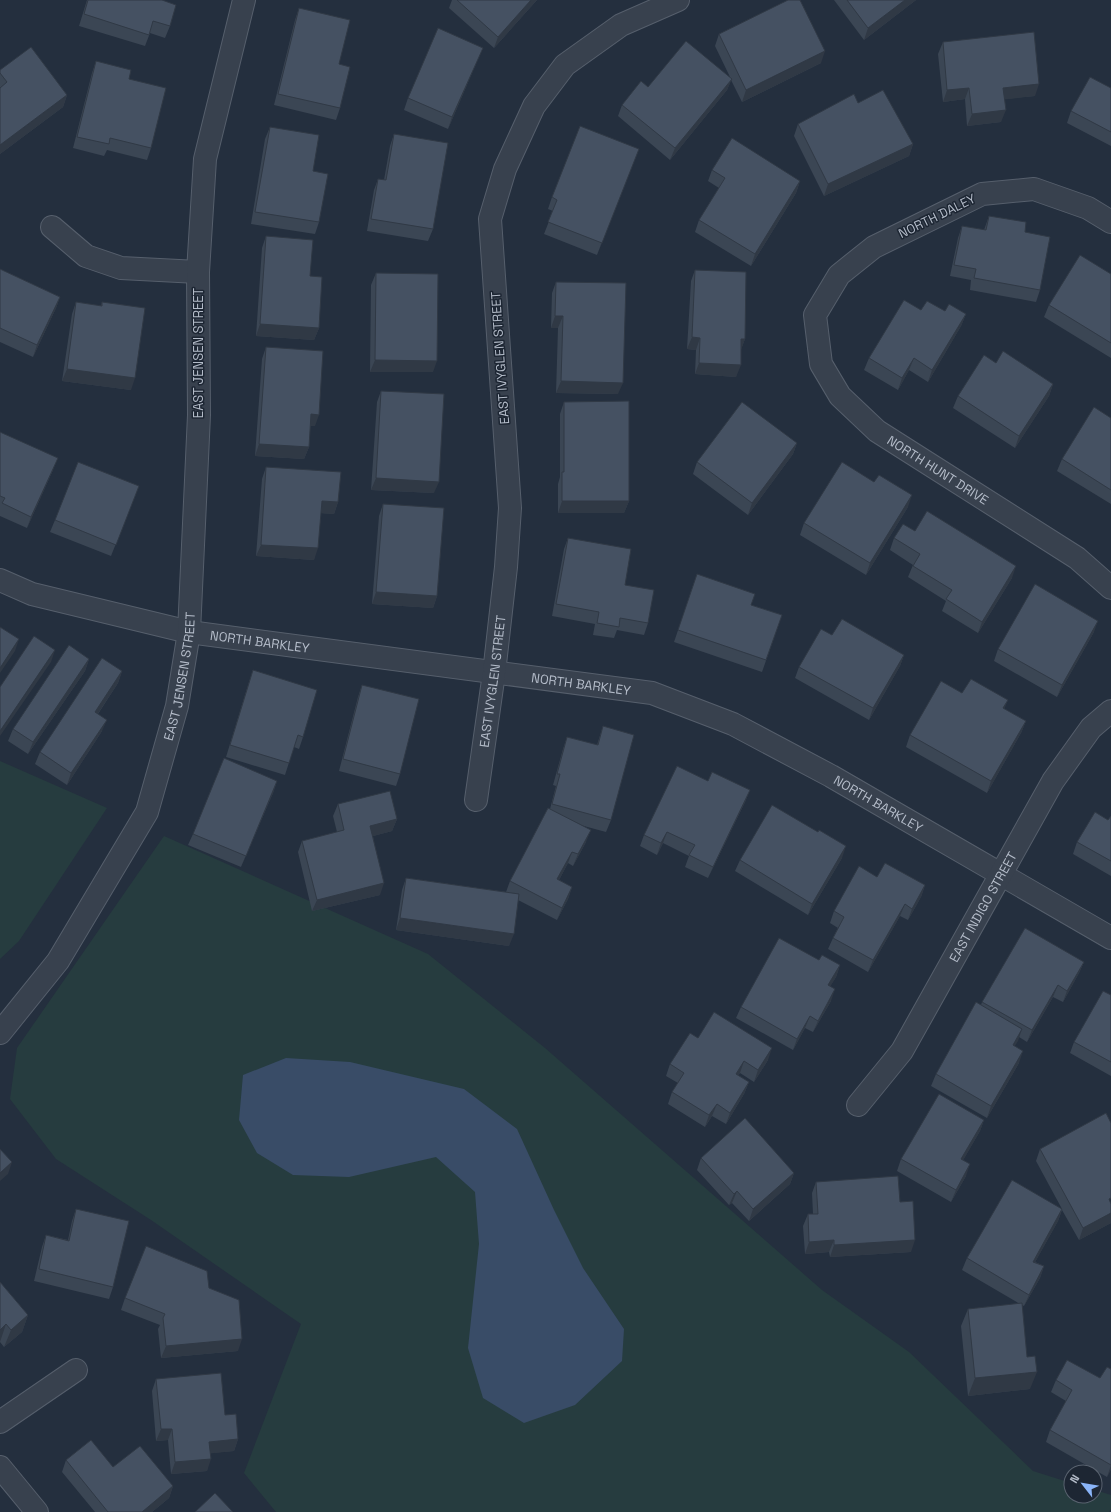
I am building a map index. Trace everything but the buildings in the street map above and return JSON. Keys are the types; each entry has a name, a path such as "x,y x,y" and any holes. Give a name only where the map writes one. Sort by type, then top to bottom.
{"street":[{"name":"EAST JENSEN STREET","path":"0,1033 58,961 147,812 178,706 189,632 199,415 198,272 205,159 244,0"},
{"name":"EAST IVYGLEN STREET","path":"476,800 494,673 506,567 510,508 490,219 505,169 534,106 565,65 621,25 673,1"},
{"name":"NORTH DALEY","path":"815,315 839,275 874,247 982,194 1034,189 1088,208 1111,222"},
{"name":"EAST JENSEN STREET","path":"52,227 86,256 122,268 198,272"},
{"name":"NORTH HUNT DRIVE","path":"815,315 821,364 840,396 877,431 1078,558 1111,588"},
{"name":"NORTH BARKLEY","path":"0,580 32,594 189,632 652,693 733,724 831,776 1111,938"},
{"name":"EAST INDIGO STREET","path":"858,1105 902,1051 1053,782 1091,728 1111,711"},
{"path":"0,1422 76,1370"},
{"path":"0,1467 37,1512"}],"green space":[{"path":"0,761 107,808 19,941 0,959"},
{"path":"164,836 428,954 545,1048 822,1290 909,1352 1033,1471 1063,1480 1063,1504 1103,1504 1103,1492 1111,1495 1111,1509 1109,1512 276,1512 244,1473 301,1324 151,1220 56,1159 10,1099 17,1048"}],"water":[{"path":"286,1058 350,1062 464,1089 517,1129 554,1210 583,1268 624,1329 622,1361 575,1405 524,1423 483,1398 468,1348 479,1244 475,1192 436,1157 349,1177 293,1175 257,1153 239,1120 243,1075"}]}
